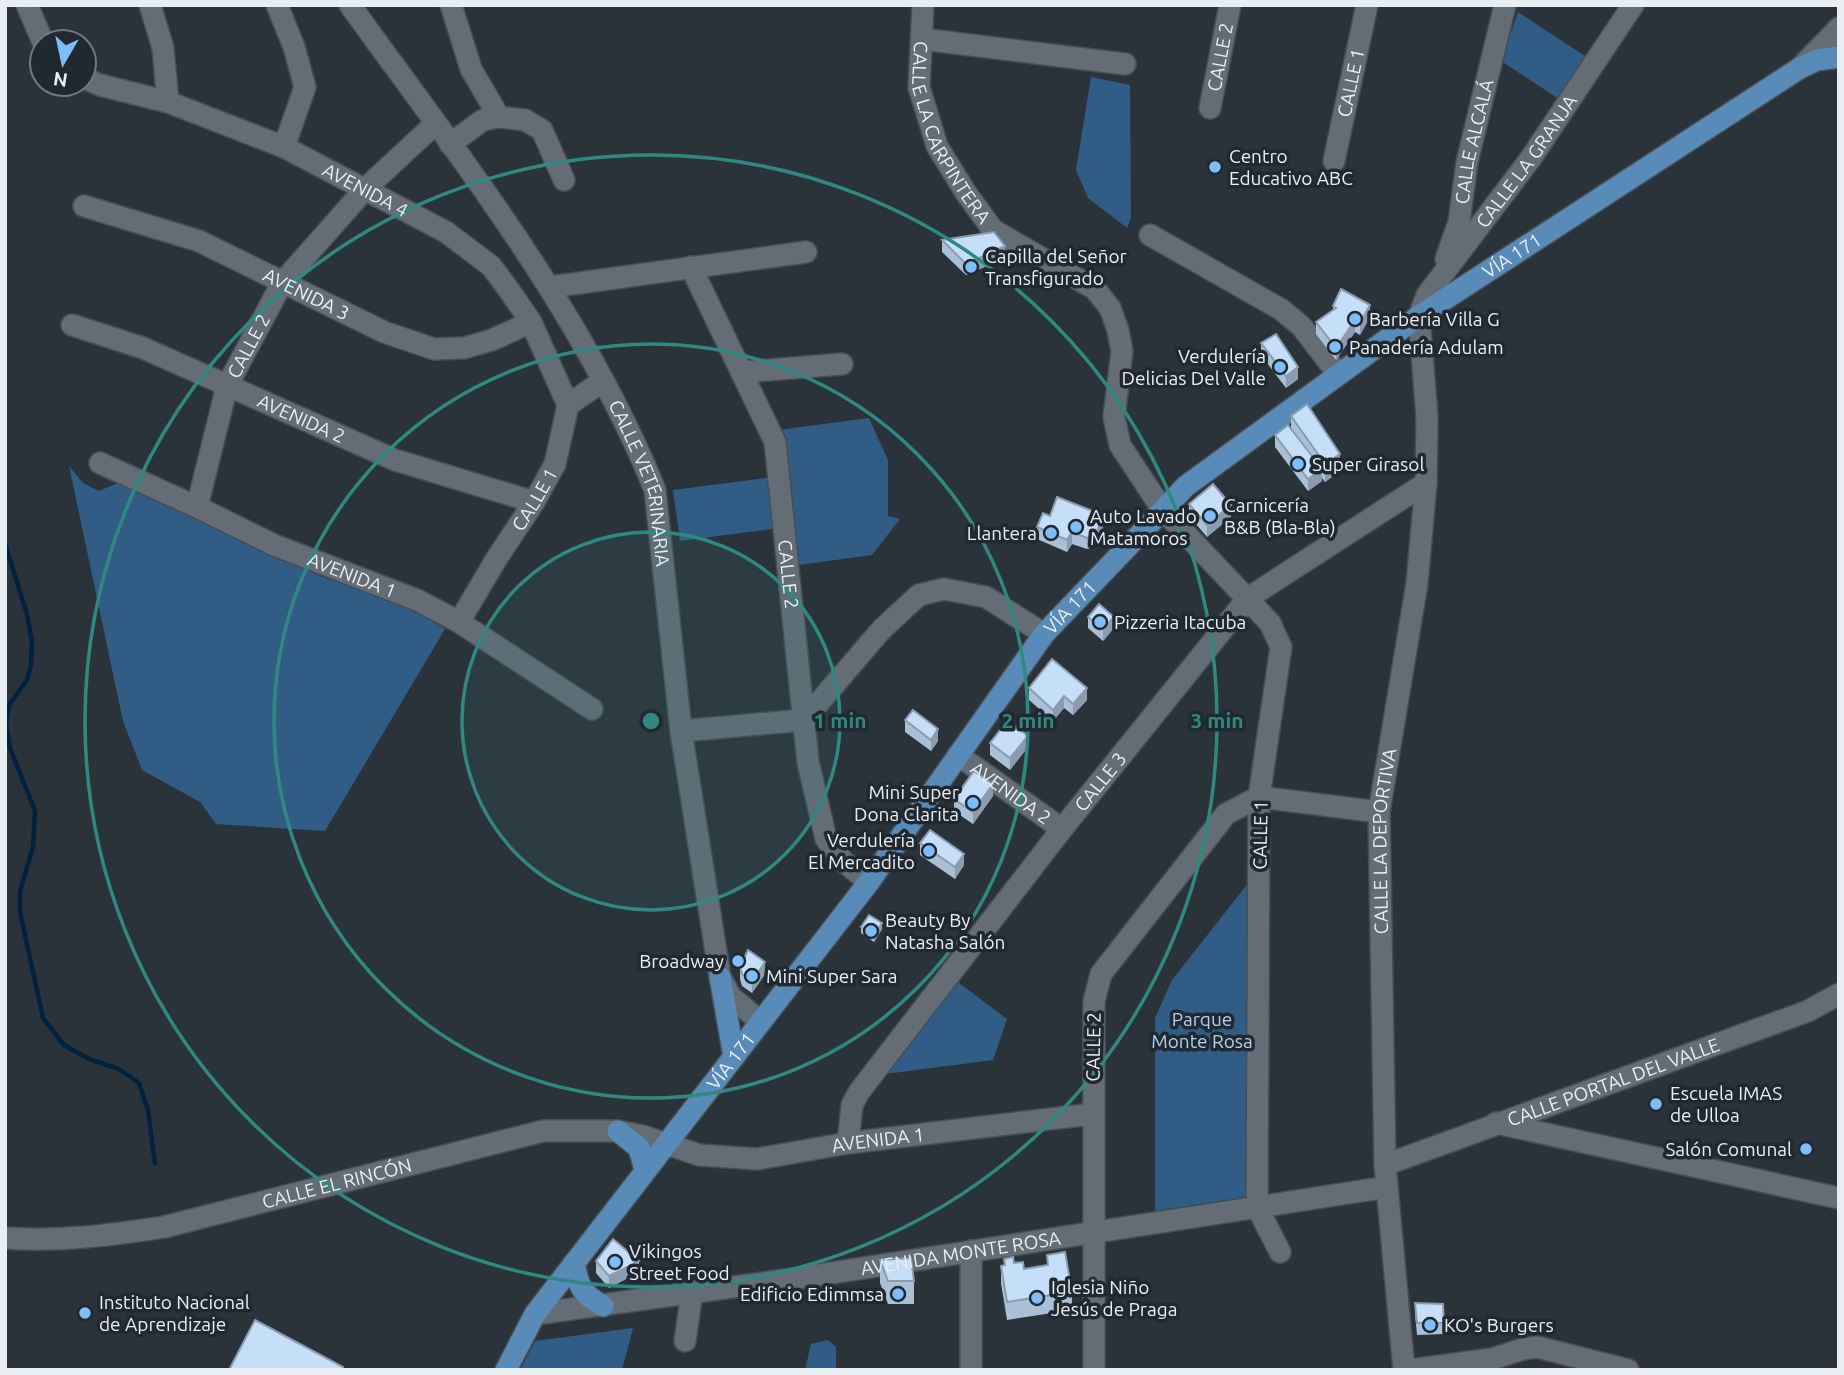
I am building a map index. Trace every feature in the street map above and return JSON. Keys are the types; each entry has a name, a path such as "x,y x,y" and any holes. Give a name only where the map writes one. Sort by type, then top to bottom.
{"main road":[{"name":"VÍA 171","path":"506,1370 535,1314 869,882 1044,635 1162,509 1186,486 1419,316 1800,68 1817,60 1839,57"},
{"path":"720,977 734,1057"},
{"path":"618,1131 639,1148 645,1170"},
{"path":"574,1263 578,1284 586,1296 604,1306"}],"street":[{"path":"27,5 37,28"},
{"path":"150,5 163,48 168,102"},
{"path":"277,5 294,47 305,87 284,147"},
{"name":"CALLE VETERINARIA","path":"350,5 550,287 641,454 655,490 681,731 720,977 731,997 761,1022"},
{"path":"452,5 471,69 499,117"},
{"name":"CALLE LA CARPINTERA","path":"923,5 919,88 937,146 993,230 1096,289 1110,308 1122,351 1114,417 1121,445 1162,509"},
{"name":"CALLE 2","path":"1210,108 1230,5"},
{"name":"CALLE 1","path":"1334,161 1367,5"},
{"name":"CALLE ALCALÁ","path":"1439,277 1459,222 1462,189 1505,5"},
{"name":"CALLE LA GRANJA","path":"1419,316 1427,295 1439,277 1531,158 1633,5"},
{"path":"1800,68 1839,28"},
{"path":"922,39 1125,64"},
{"name":"AVENIDA 4","path":"98,84 168,102 284,147 446,232 491,266 531,321 568,405"},
{"path":"450,144 483,120 499,117 525,120 542,130 564,180"},
{"name":"CALLE 2","path":"197,507 227,386 282,283 365,189 436,123"},
{"path":"1462,189 1477,206 1493,207"},
{"name":"AVENIDA 3","path":"84,206 199,240 384,332 434,349 464,348 492,340 531,321"},
{"path":"1150,235 1282,310 1302,327 1338,374"},
{"path":"550,287 806,252"},
{"name":"CALLE 2","path":"691,267 775,442 808,762 826,839 843,861 869,882"},
{"name":"CALLE LA DEPORTIVA","path":"1404,1370 1385,1165 1379,812 1417,583 1426,483 1427,418 1419,316"},
{"name":"AVENIDA 2","path":"72,325 143,348 395,460 534,502"},
{"path":"743,372 842,364"},
{"path":"568,405 603,381"},
{"name":"CALLE 1","path":"459,622 555,464 568,405"},
{"name":"AVENIDA 1","path":"100,463 274,545 417,600 459,622 592,709"},
{"name":"CALLE 3","path":"848,1143 852,1105 859,1092 1062,829 1248,598 1426,483"},
{"name":"CALLE 1","path":"1162,509 1270,623 1281,647 1259,797 1257,1208"},
{"path":"681,731 804,720 883,629 919,594 944,589 986,597 1044,635"},
{"name":"AVENIDA 2","path":"958,755 1062,829"},
{"path":"1259,797 1379,812"},
{"name":"CALLE 2","path":"1095,1231 1094,1001 1101,974 1226,814 1259,797"},
{"name":"CALLE PORTAL DEL VALLE","path":"1385,1165 1808,1010 1839,994"},
{"name":"AVENIDA 1","path":"666,1143 699,1155 757,1159 848,1143 1093,1114"},
{"path":"1495,1123 1839,1198"},
{"name":"CALLE EL RINCÓN","path":"5,1238 64,1239 118,1235 164,1227 543,1130 618,1131 666,1143"},
{"name":"AVENIDA MONTE ROSA","path":"535,1314 604,1306 1387,1187"},
{"path":"1257,1208 1280,1252"},
{"path":"1094,1370 1095,1231"},
{"path":"971,1251 971,1370"},
{"path":"685,1340 692,1292"},
{"path":"1411,1370 1492,1359 1537,1347 1628,1370"}],"green space":[{"path":"1518,12 1588,58 1559,99 1501,61"},
{"path":"1091,77 1130,85 1131,218 1127,228 1088,198 1076,170"},
{"path":"869,418 888,460 888,516 900,519 872,555 799,565 787,460 778,430"},
{"path":"69,466 83,483 99,491 118,483 320,576 411,608 445,629 325,831 216,824 200,802 142,770 123,721"},
{"path":"773,477 780,528 680,541 673,490"},
{"name":"Parque Monte Rosa","path":"1253,877 1247,1197 1155,1211 1155,1018 1172,980"},
{"path":"955,980 1007,1019 993,1060 885,1074"},
{"path":"633,1328 622,1370 520,1370 535,1341"},
{"path":"828,1340 836,1347 836,1370 805,1370 811,1344"}],"building":[{"path":"994,232 1005,246 966,264 942,240"},
{"path":"1341,289 1370,305 1360,323 1355,320 1336,348 1316,322 1336,308 1333,306"},
{"path":"1276,334 1298,367 1286,376 1261,343"},
{"path":"1307,404 1340,454 1325,464 1291,416"},
{"path":"1288,425 1322,469 1308,479 1275,435"},
{"path":"1213,484 1231,505 1207,525 1189,504"},
{"path":"1057,497 1103,515 1096,534 1087,538 1072,532 1067,540 1037,527 1043,513 1050,516"},
{"path":"1099,604 1114,617 1103,629 1088,617"},
{"path":"1052,659 1087,688 1073,704 1064,696 1053,710 1029,688"},
{"path":"913,710 938,729 931,740 905,720"},
{"path":"1008,720 1028,736 1010,758 990,743"},
{"path":"974,771 993,784 973,812 954,799"},
{"path":"930,830 964,854 955,867 920,843"},
{"path":"869,915 882,923 874,936 861,927"},
{"path":"748,950 765,962 752,982 742,974 740,967"},
{"path":"613,1239 639,1261 609,1276 596,1261"},
{"path":"1065,1252 1072,1292 1007,1302 1001,1266 1005,1265 1004,1259 1013,1257 1014,1263 1023,1262 1024,1269 1048,1265 1047,1255"},
{"path":"911,1258 914,1281 888,1281 880,1260"},
{"path":"1415,1303 1443,1304 1444,1323 1417,1323"},
{"path":"255,1320 343,1367 342,1370 229,1370"}],"waterway":[{"path":"5,544 27,614 32,643 27,680 9,705 6,725 10,748 35,811 33,847 20,891 20,912 43,1018 64,1045 89,1059 119,1069 139,1083 148,1110 155,1163"}],"place":[{"name":"Centro Educativo ABC","path":"1215,167"},
{"name":"Capilla del Señor Transfigurado","path":"971,267"},
{"name":"Barbería Villa G","path":"1355,319"},
{"name":"Panadería Adulam","path":"1335,347"},
{"name":"Verdulería Delicias Del Valle","path":"1280,367"},
{"name":"Super Girasol","path":"1298,464"},
{"name":"Carnicería B&B (Bla-Bla)","path":"1210,516"},
{"name":"Auto Lavado Matamoros","path":"1076,527"},
{"name":"Llantera","path":"1051,533"},
{"name":"Pizzeria Itacuba","path":"1100,622"},
{"name":"Mini Super Dona Clarita","path":"973,803"},
{"name":"Verdulería El Mercadito","path":"929,851"},
{"name":"Beauty By Natasha Salón","path":"871,931"},
{"name":"Broadway","path":"738,961"},
{"name":"Mini Super Sara","path":"752,976"},
{"name":"Escuela IMAS de Ulloa","path":"1656,1104"},
{"name":"Salón Comunal","path":"1806,1149"},
{"name":"Vikingos Street Food","path":"615,1262"},
{"name":"Edificio Edimmsa","path":"898,1294"},
{"name":"Iglesia Niño Jesús de Praga","path":"1037,1298"},
{"name":"Instituto Nacional de Aprendizaje","path":"85,1313"},
{"name":"KO's Burgers","path":"1430,1325"}]}
